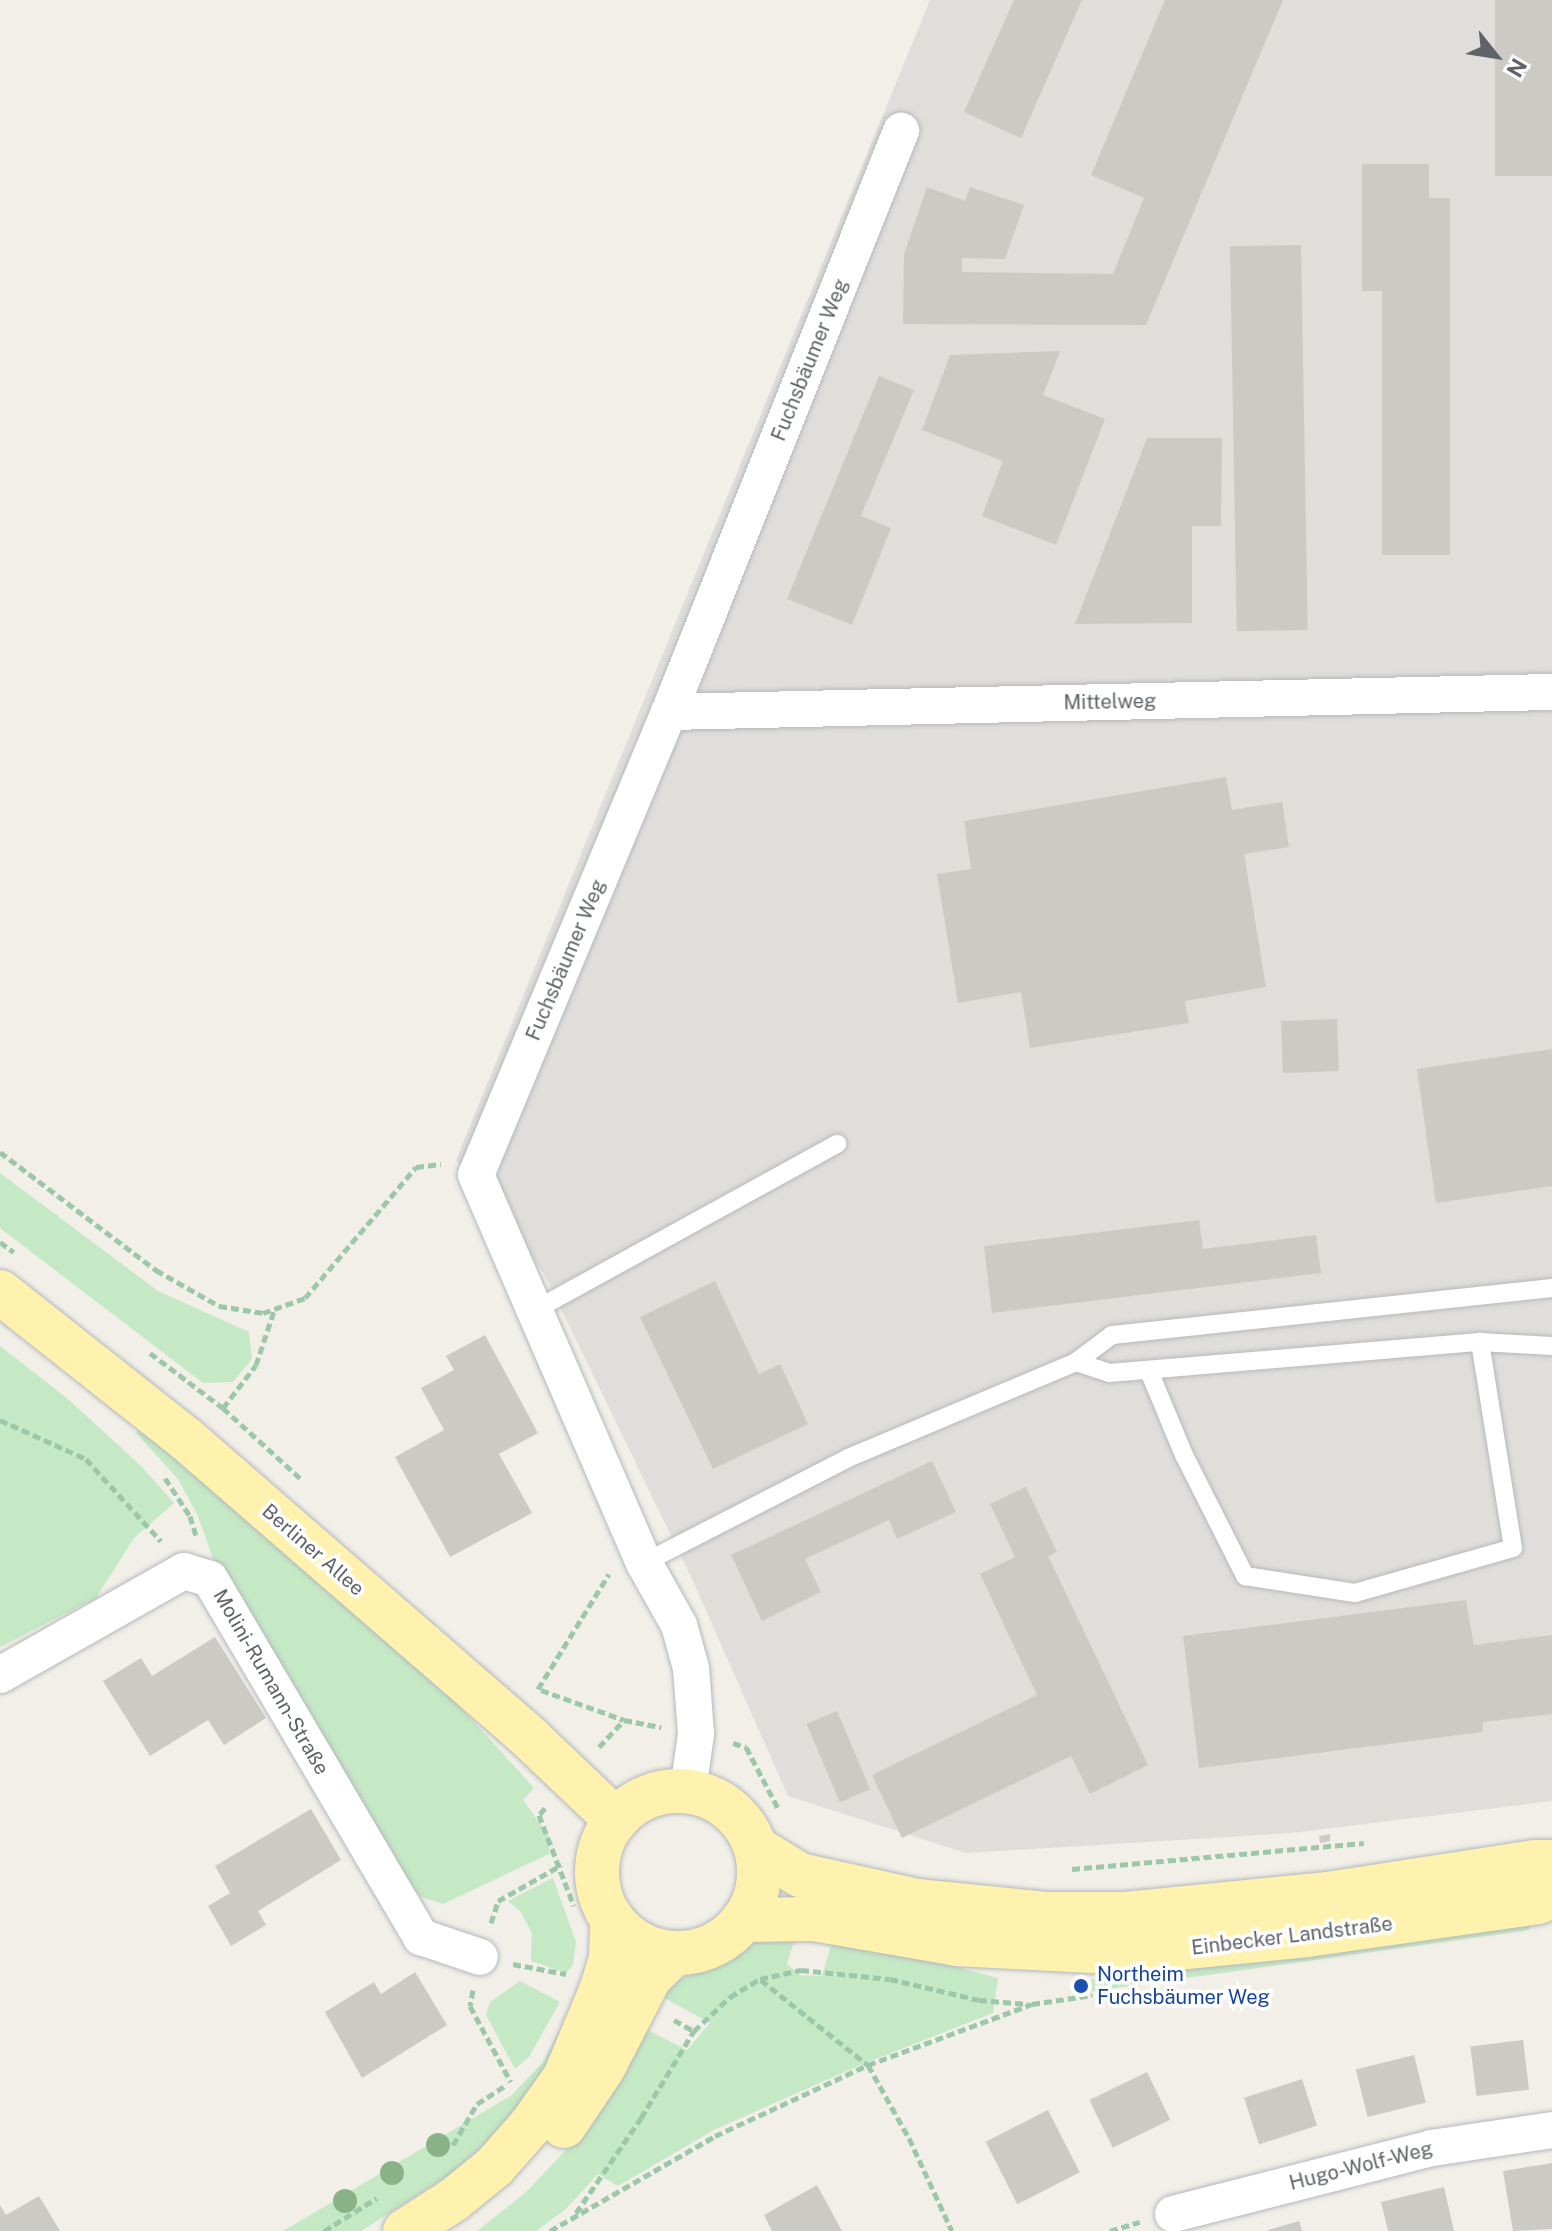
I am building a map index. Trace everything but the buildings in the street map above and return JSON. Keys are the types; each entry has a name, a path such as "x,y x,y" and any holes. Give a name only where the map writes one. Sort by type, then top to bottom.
{"main road":[{"name":"Berliner Allee","path":"0,1292 185,1438 532,1740 616,1820"},
{"path":"688,1791 711,1797 731,1810 746,1827 756,1848 758,1885 743,1920 713,1945 675,1953 651,1948 630,1937 612,1920 600,1896 596,1869 602,1843 616,1820 636,1802 661,1792 688,1791"},
{"name":"Einbecker Landstraße","path":"756,1848 800,1875 917,1901 1048,1914 1126,1914 1313,1895 1552,1862"},
{"name":"Einbecker Landstraße","path":"743,1920 814,1919 957,1944 1127,1953 1307,1935 1538,1902 1552,1896"},
{"path":"391,2214 452,2201 494,2167 531,2125 565,2077 602,1988 611,1958 612,1920"},
{"path":"436,2231 494,2192 534,2159 566,2124 603,2068 650,1977 675,1953"}],"street":[{"name":"Fuchsbäumer Weg","path":"476,1175 669,712 901,131"},
{"name":"Mittelweg","path":"669,712 1552,692"},
{"path":"476,1175 639,1549 679,1625 691,1668 696,1734 688,1791"},
{"path":"0,1675 197,1575"},
{"name":"Molini-Rumann-Straße","path":"197,1575 421,1937 480,1957"},
{"name":"Hugo-Wolf-Weg","path":"1173,2214 1432,2148 1552,2130"}],"lane":[{"path":"535,1310 837,1144"},
{"path":"639,1549 1076,1362 1112,1335 1552,1288"},
{"path":"1076,1362 1109,1373 1480,1342 1552,1346"},
{"path":"1149,1371 1184,1455 1245,1576 1355,1593 1513,1548 1480,1342"}],"path":[{"path":"0,1152 156,1270 219,1306 263,1313 305,1298 416,1167 445,1163 476,1175"},
{"path":"223,1408 256,1365 274,1310"},
{"path":"0,1420 86,1459 197,1575"},
{"path":"157,1468 190,1516 197,1575"},
{"path":"538,1689 639,1549"},
{"path":"746,1747 774,1807 785,1814"},
{"path":"511,2082 470,2006 480,1957 498,1901 561,1865 539,1815"},
{"path":"1057,1871 1377,1842"},
{"path":"480,1957 569,1974"},
{"path":"573,2217 641,2118 694,2031 730,1997 760,1979 801,1970 890,1979 979,2000 1032,2004"},
{"path":"760,1979 868,2065 909,2138 952,2231"},
{"path":"550,2231 715,2136 868,2065 1032,2004 1095,1995"},
{"path":"446,2156 477,2104"},
{"path":"324,2231 391,2214"}],"shaded area":[{"path":"930,0 1552,0 1552,1801 1292,1833 966,1853 788,1796 693,1581 544,1274 456,1160"}],"green space":[{"path":"0,1173 158,1291 249,1332 252,1359 233,1382 203,1383 0,1228"},
{"path":"0,1346 68,1399 140,1465 174,1503 134,1538 96,1598 0,1647"},
{"path":"141,1427 456,1702 534,1788 523,1800 549,1836 549,1854 443,1904 421,1897 413,1889 217,1569 197,1514 178,1479 136,1433"},
{"path":"553,1878 576,1942 573,1965 566,1973 531,1961 532,1933 520,1911 508,1901"},
{"path":"1532,1918 1529,1930 1087,1992 1085,1981 1134,1970"},
{"path":"797,1932 787,1964 800,1975 822,1976 834,1935 998,1978 993,2013 858,2066 714,2130 618,2186 598,2174 567,2208 536,2231 477,2231 525,2193 582,2130 640,2026 687,2050 710,2023 661,1996 674,1983 751,1943"},
{"path":"520,1981 560,2002 529,2057 515,2069 486,2015 490,2002"},
{"path":"578,1997 583,1999 536,2084 501,2129 454,2172 361,2231 283,2231 512,2095 542,2063"}],"place":[{"name":"Northeim Fuchsbäumer Weg","path":"1081,1986"}]}
